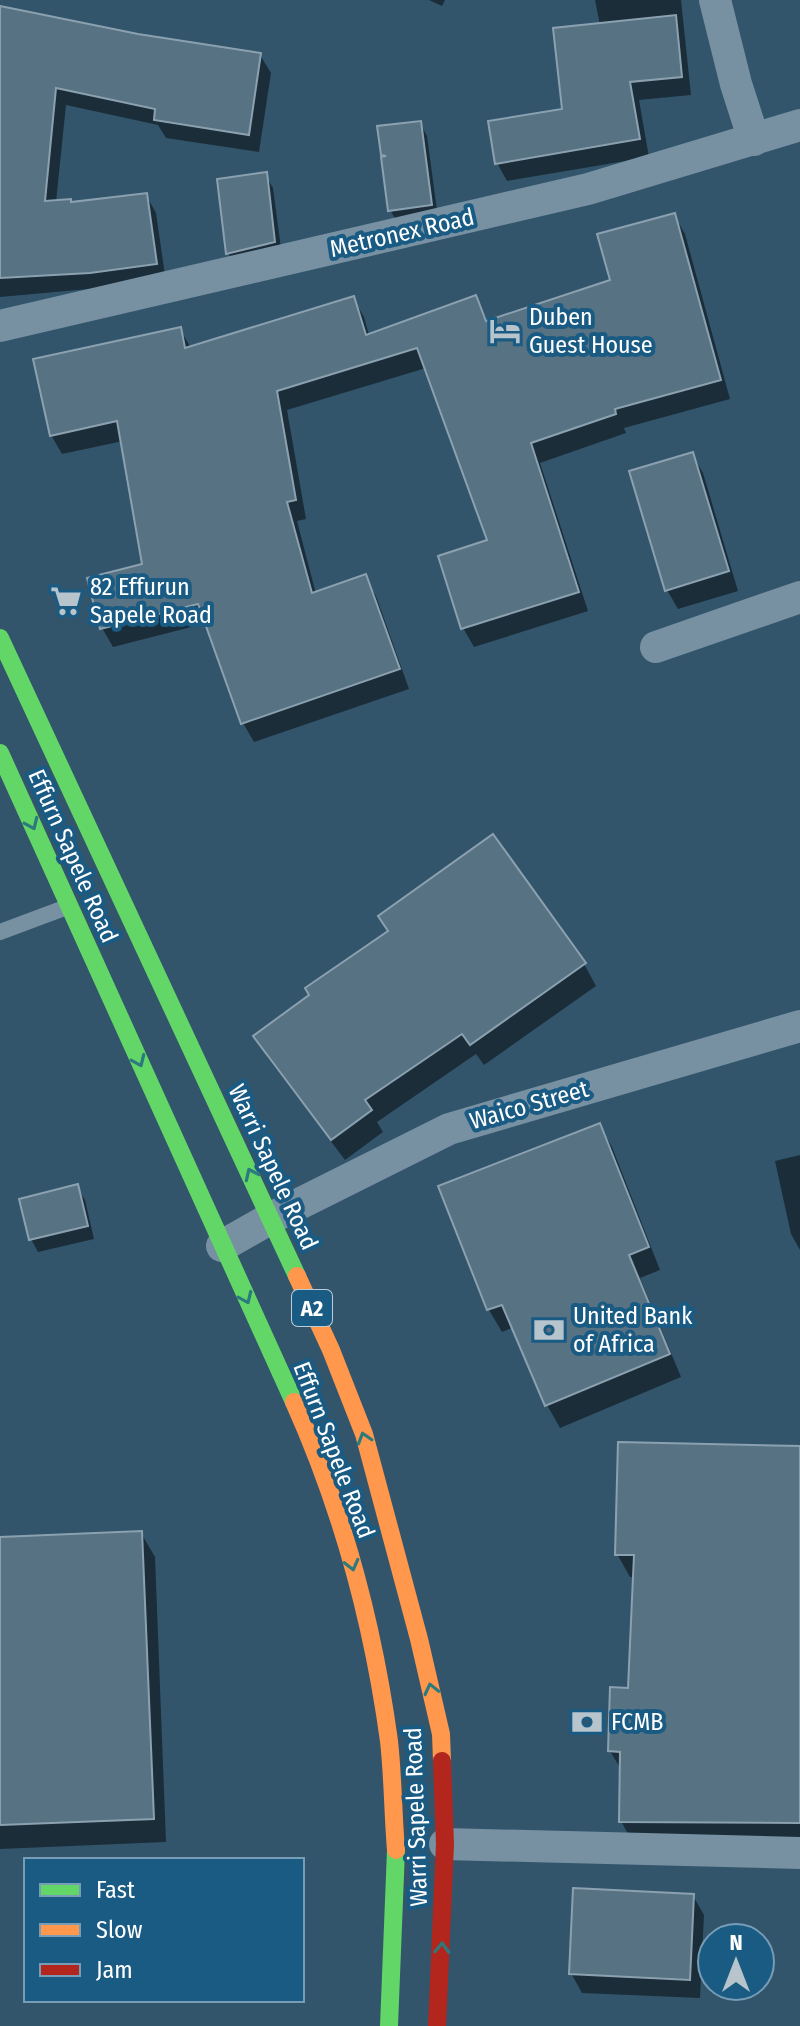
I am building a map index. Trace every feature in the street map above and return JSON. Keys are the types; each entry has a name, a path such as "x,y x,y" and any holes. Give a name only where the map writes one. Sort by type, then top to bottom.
{"highway":[{"name":"Warri Sapele Road","path":"0,638 271,1218 331,1350 364,1434 441,1734 445,1844 438,2018"},
{"name":"Effurn Sapele Road","path":"0,753 300,1416 345,1534 372,1642 389,1743 403,2002 389,2026"},
{"path":"403,2002 438,2018"}],"street":[{"path":"715,0 754,140"},
{"name":"Metronex Road","path":"0,326 588,189 800,125"},
{"path":"656,647 800,597"},
{"name":"Waico Street","path":"222,1246 271,1218 449,1129 800,1026"},
{"path":"445,1844 800,1853"}],"lane":[{"path":"0,932 69,906"}],"building":[{"path":"0,6 138,34 261,53 249,135 154,120 155,109 56,88 45,201 71,199 71,202 147,193 157,264 90,273 0,278"},
{"path":"676,15 682,77 630,82 640,139 495,164 488,121 562,109 553,28"},
{"path":"421,121 432,205 388,211 381,157 386,156 381,155 377,126"},
{"path":"267,172 275,242 226,254 217,179"},
{"path":"675,213 721,380 615,409 616,414 531,443 579,592 461,629 438,556 487,540 417,348 277,391 296,500 287,502 312,593 366,574 400,669 241,724 198,604 100,629 87,578 142,564 117,421 50,436 33,359 181,327 185,348 354,296 366,335 476,295 486,321 610,280 597,234"},
{"path":"693,452 729,571 665,591 629,471"},
{"path":"493,834 586,963 470,1045 462,1034 365,1100 372,1110 331,1140 253,1036 309,995 305,988 388,931 378,916"},
{"path":"600,1123 649,1247 629,1255 670,1354 545,1406 502,1305 487,1310 438,1186"},
{"path":"78,1184 88,1226 29,1240 19,1199"},
{"path":"618,1442 800,1446 800,1823 619,1822 620,1752 608,1751 610,1687 628,1688 634,1555 615,1555"},
{"path":"142,1531 154,1819 0,1825 0,1537"},
{"path":"573,1888 694,1894 690,1980 569,1974"}],"traffic: fast":[{"path":"0,638 297,1276"},
{"path":"0,753 294,1402"},
{"path":"389,2026 396,1850"}],"traffic: slow":[{"path":"297,1276 331,1350 364,1434 419,1639 441,1734 442,1761"},
{"path":"294,1402 341,1525 365,1611 389,1741 396,1850"}],"traffic: jam":[{"path":"437,2026 445,1844 442,1761"}],"place":[{"name":"Duben Guest House","path":"505,331"},
{"name":"82 Effurun Sapele Road","path":"66,601"},
{"name":"United Bank of Africa","path":"549,1330"},
{"name":"FCMB","path":"587,1722"}]}
